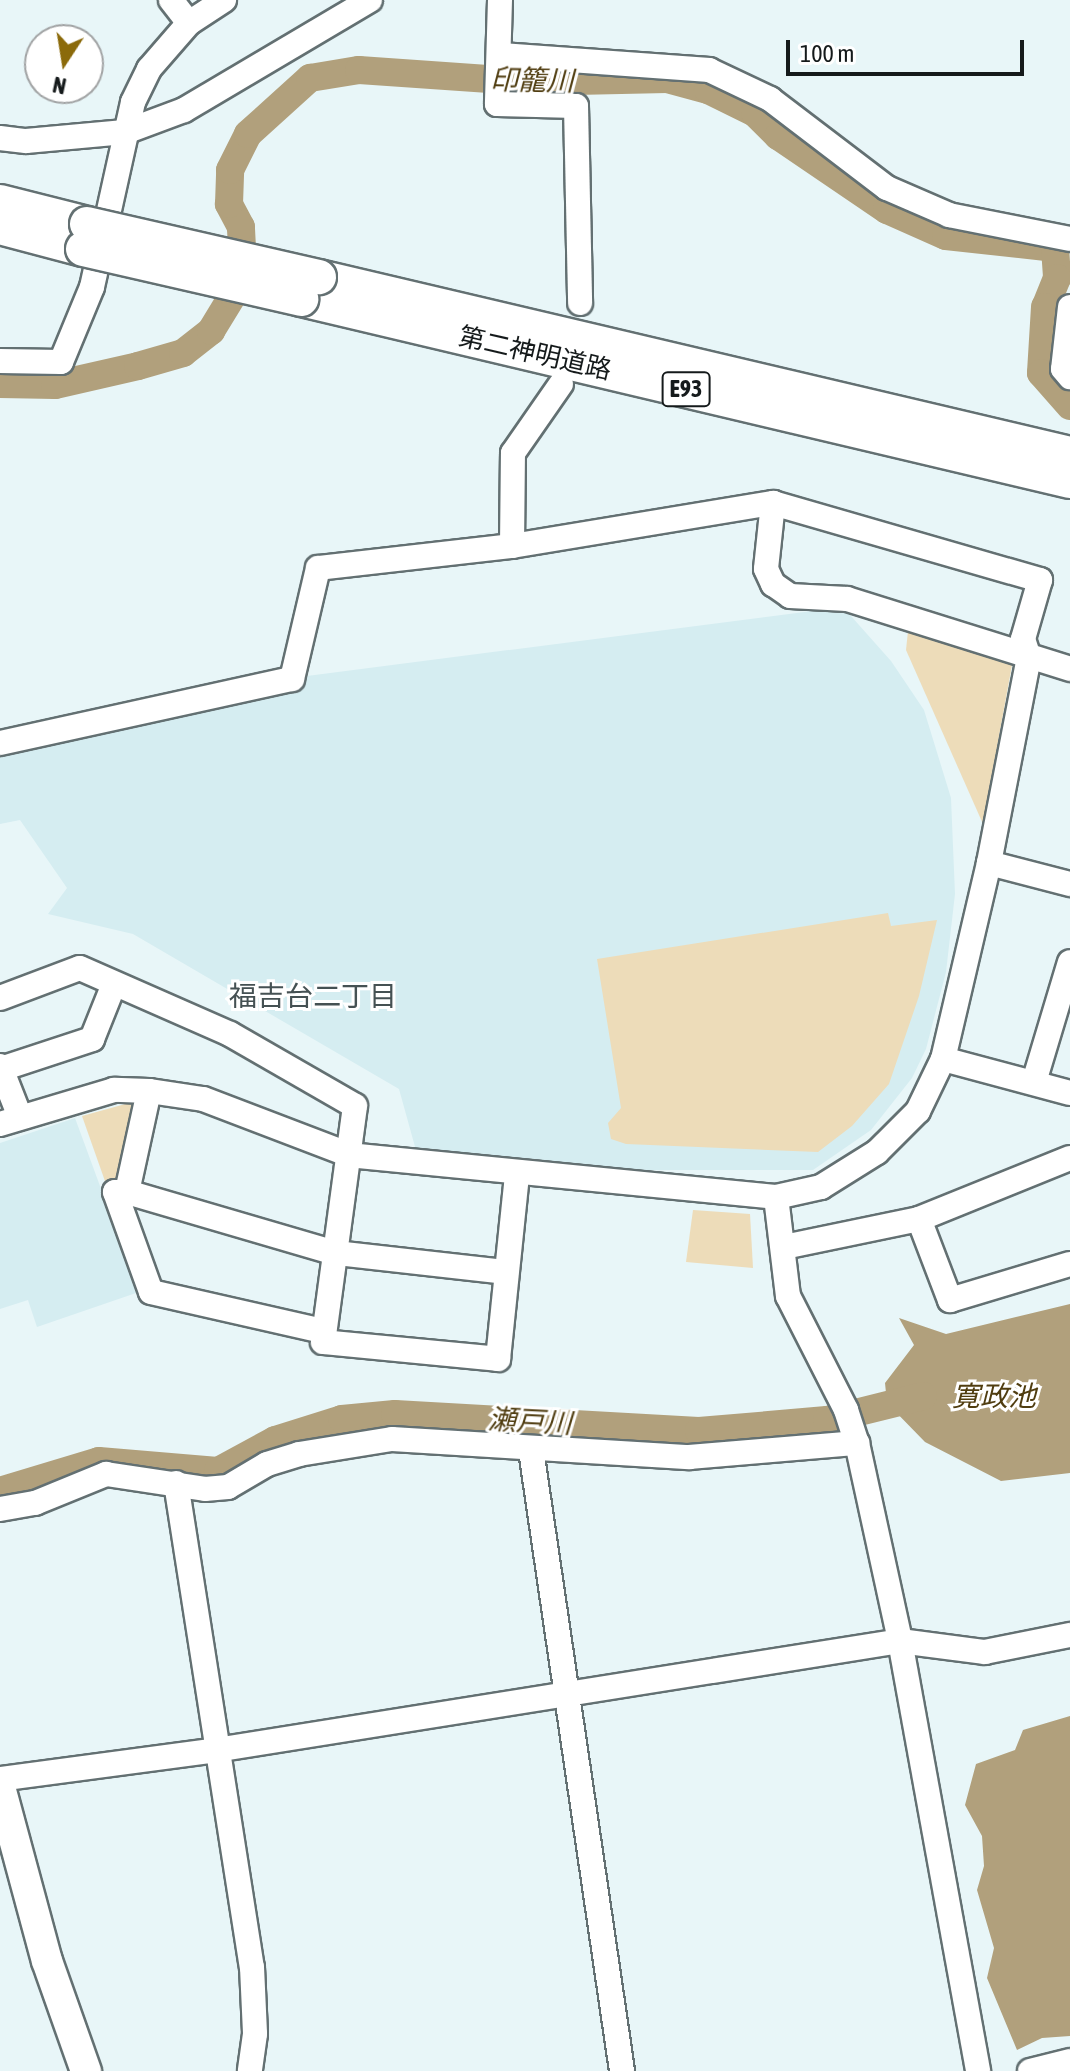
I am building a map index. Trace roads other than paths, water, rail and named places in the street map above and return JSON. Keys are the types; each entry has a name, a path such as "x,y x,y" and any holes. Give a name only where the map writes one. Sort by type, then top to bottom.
{"highway":[{"name":"第二神明道路","path":"0,202 85,236"},
{"name":"第二神明道路","path":"0,227 85,236 1070,454"},
{"name":"第二神明道路","path":"310,288 1070,481"}],"main road":[{"path":"0,1787 47,1961 86,2071"}],"street":[{"path":"171,0 189,23"},
{"path":"0,361 61,362 92,287 125,132 149,69 189,23 224,0"},
{"path":"0,138 26,141 125,132 184,110 370,0"},
{"path":"500,0 501,55 497,104 576,106 580,303"},
{"path":"501,55 709,70 770,99 887,188 949,215 1070,239"},
{"path":"1070,307 1063,369 1070,377"},
{"path":"512,546 513,453 561,384"},
{"path":"773,503 766,569 773,584 790,596 847,599 1070,669"},
{"path":"0,743 292,679 318,568 512,546 773,503 1040,580 1023,639 1029,657 989,863 943,1059 918,1111 877,1152 821,1187 776,1197 517,1176 350,1155 203,1099 149,1091 114,1090 10,1121 0,1068 92,1039 114,984"},
{"path":"989,863 1070,884"},
{"path":"1034,1082 1066,988 1070,962"},
{"path":"0,998 80,968 230,1034 355,1106 323,1342 498,1359 517,1176"},
{"path":"943,1059 1070,1093"},
{"path":"127,1192 149,1091"},
{"path":"784,1247 919,1219 1070,1158"},
{"path":"323,1331 151,1292 115,1192 127,1192 336,1253 506,1272"},
{"path":"776,1197 788,1296 846,1410 857,1443 900,1641 978,2071"},
{"path":"919,1219 950,1300 1070,1264"},
{"path":"0,1509 35,1503 106,1474 228,1487 267,1464 299,1454 392,1439 531,1450 689,1457 857,1443"},
{"path":"531,1450 570,1695 604,1978 622,2071"},
{"path":"176,1483 252,1967 255,2034 250,2071"},
{"path":"0,1779 216,1750 900,1641 985,1652 1070,1635"},
{"path":"1030,2071 1070,2061"}],"water":[{"name":"寛政池","path":"1070,1304 1070,1473 1001,1481 925,1442 887,1403 885,1383 914,1345 899,1318 946,1334"},
{"path":"1070,1716 1070,2036 1042,2038 1017,2050 987,1978 994,1948 977,1890 984,1866 982,1836 965,1805 976,1764 1015,1750 1023,1730"}],"waterway":[{"name":"印籠川","path":"0,384 55,385 138,366 183,353 211,331 233,295 242,248 241,227 229,204 230,170 248,134 310,78 359,70 529,82 667,79 708,90 755,113 778,136 887,210 946,236 1055,248 1057,278 1045,307 1041,373 1070,406"},
{"name":"瀬戸川","path":"0,1491 99,1461 218,1471 275,1440 342,1419 395,1414 699,1431 827,1420 923,1396"}],"district":[{"name":"福吉台二丁目","path":"313,996"}]}
